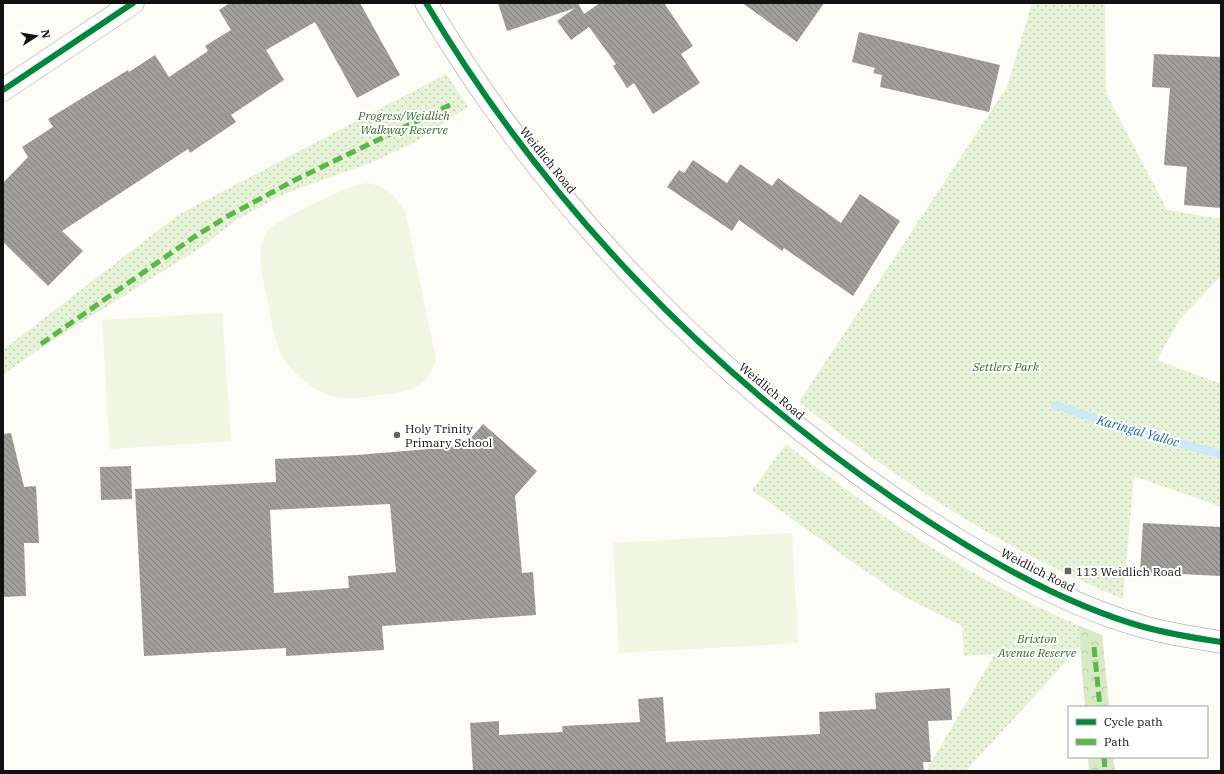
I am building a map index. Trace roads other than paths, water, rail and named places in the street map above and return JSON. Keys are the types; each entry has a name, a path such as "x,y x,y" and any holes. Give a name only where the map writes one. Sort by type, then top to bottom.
{"street":[{"path":"3,90 133,3"},
{"name":"Weidlich Road","path":"426,3 452,45 508,127 578,214 640,284 732,372 791,422 841,461 920,516 1009,569 1095,610 1142,626 1190,638 1221,642"}],"waterway":[{"name":"Karingal Yalloc","path":"1055,405 1142,434 1221,454"}],"place":[{"name":"Holy Trinity Primary School","path":"397,435"},
{"name":"113 Weidlich Road","path":"1068,571"}],"park label":[{"name":"Progress/Weidlich Walkway Reserve","path":"404,122"},
{"name":"Settlers Park","path":"1006,366"},
{"name":"Brixton Avenue Reserve","path":"1037,645"}]}
